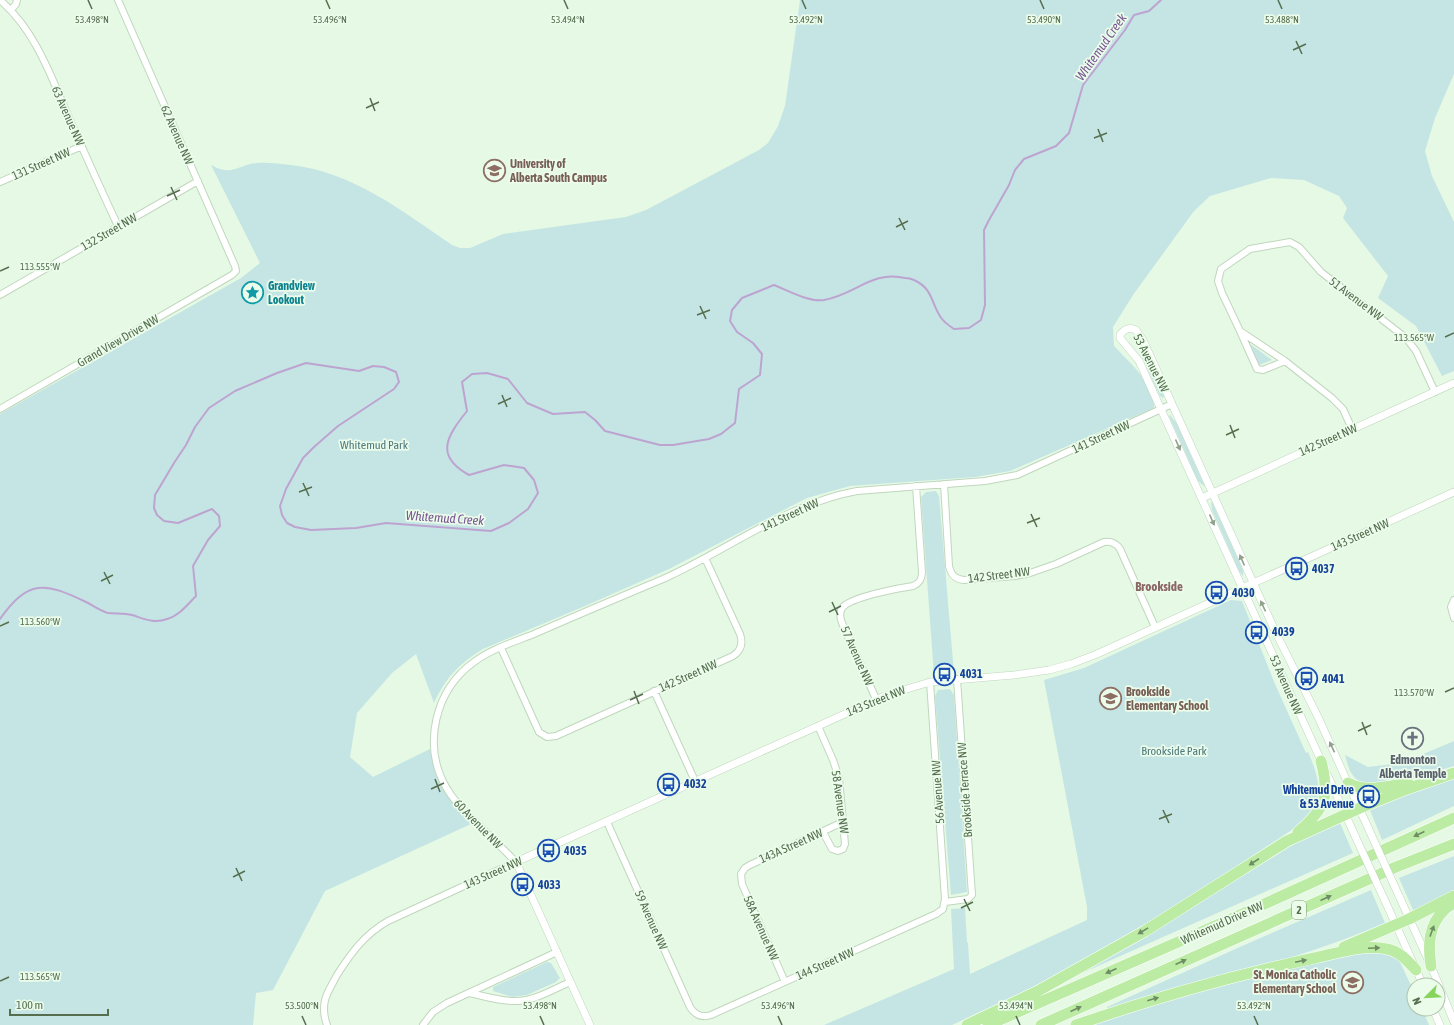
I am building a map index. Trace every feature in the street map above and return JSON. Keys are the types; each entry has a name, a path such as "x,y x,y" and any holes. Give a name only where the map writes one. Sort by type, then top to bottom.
{"highway":[{"path":"967,1025 1038,991 1145,931 1286,841 1312,820 1320,810 1326,790 1326,782 1321,761"},
{"path":"1286,841 1360,808 1434,779 1454,773"},
{"path":"1348,783 1359,787 1386,787 1434,779"},
{"name":"Whitemud Drive NW","path":"988,1025 1240,915 1454,818"},
{"name":"Whitemud Drive NW","path":"1041,1025 1382,874 1454,844"},
{"path":"1322,957 1409,919 1454,896"},
{"path":"1431,966 1428,950 1432,930 1438,918 1454,902"},
{"path":"1076,1025 1155,999 1274,967 1357,949 1389,949 1407,960 1416,970"}],"street":[{"name":"63 Avenue NW","path":"0,0 11,10 41,55 118,226"},
{"path":"11,10 16,4 17,0"},
{"name":"62 Avenue NW","path":"118,0 236,271"},
{"name":"131 Street NW","path":"0,182 82,146"},
{"name":"132 Street NW","path":"0,295 198,181"},
{"name":"51 Avenue NW","path":"1240,331 1218,281 1221,269 1250,249 1290,242 1299,247 1321,272 1406,338 1416,351 1435,392"},
{"name":"Grand View Drive NW","path":"0,410 232,275 236,271"},
{"name":"53 Avenue NW","path":"1419,977 1162,409 1139,360 1120,338 1120,335 1125,330 1133,329 1139,333 1292,667 1318,717 1360,808 1431,966 1454,1022"},
{"path":"1240,331 1257,369 1263,370 1285,361"},
{"path":"1240,331 1285,361 1336,401 1343,410 1352,429"},
{"name":"142 Street NW","path":"1202,498 1454,383"},
{"name":"141 Street NW","path":"441,702 452,683 468,666 482,657 658,581 790,513 816,502 857,491 986,481 1017,475 1172,404"},
{"name":"142 Street NW","path":"944,484 950,572 953,576 964,580 1023,574 1045,568 1104,542 1112,542 1115,543 1120,549 1155,627"},
{"name":"57 Avenue NW","path":"876,699 842,623 840,612 845,605 850,602 876,594 913,586 921,580 922,572 916,486"},
{"name":"143 Street NW","path":"327,1025 324,1006 333,983 355,948 370,933 382,924 876,699 930,682 1014,675 1055,669 1071,664 1097,654 1454,492"},
{"name":"142 Street NW","path":"501,648 537,728 544,736 556,736 733,656 738,652 741,648 742,641 740,634 705,558"},
{"path":"1453,601 1451,610 1454,618"},
{"name":"Brookside Terrace NW","path":"945,902 969,899 972,894 957,679"},
{"name":"56 Avenue NW","path":"930,682 945,902"},
{"path":"654,691 695,781"},
{"name":"60 Avenue NW","path":"441,702 436,720 434,743 437,765 443,781 456,802 516,862 590,1025"},
{"name":"58 Avenue NW","path":"818,726 839,778 845,844 844,847 836,851 831,848 823,832"},
{"name":"59 Avenue NW","path":"607,822 690,1007 695,1014 699,1016"},
{"name":"143A Street NW","path":"741,874 745,868 750,865 843,822"},
{"name":"58A Avenue NW","path":"741,874 742,884 785,982"},
{"name":"144 Street NW","path":"699,1016 703,1017 711,1015 941,912 945,902"},
{"path":"423,1025 429,1016 437,1009 557,952"},
{"path":"469,993 507,1001 523,1001 570,982"}],"green space":[{"name":"Whitemud Park","path":"800,0 1454,0 1454,74 1435,118 1425,151 1432,176 1454,222 1454,371 1442,376 1416,326 1378,298 1388,276 1343,218 1347,208 1339,196 1304,180 1271,178 1210,196 1194,211 1133,295 1113,327 1114,346 1146,382 1151,391 1154,408 1010,471 975,477 850,486 807,498 669,569 483,649 467,660 448,678 434,703 416,654 392,673 357,713 350,757 373,777 430,749 441,783 471,824 325,891 273,990 256,993 253,1025 0,1025 0,414 241,278 260,263 211,165 225,170 230,170 250,164 274,163 314,169 335,176 356,184 376,195 452,245 460,248 470,248 503,234 626,217 646,210 759,150 768,143 778,126 785,106"},
{"path":"1250,344 1272,360 1259,365"},
{"path":"1143,354 1145,355 1164,396 1163,398 1160,396 1142,357"},
{"path":"1170,415 1177,424 1205,487 1198,481 1169,416"},
{"path":"936,491 939,496 954,673 934,675 921,497 926,492"},
{"path":"1212,502 1243,570 1243,576 1239,571 1212,510"},
{"name":"Brookside Park","path":"1231,600 1242,601 1275,684 1306,753 1308,752 1313,765 1319,793 1316,806 1307,820 1194,894 1108,947 1031,988 952,1025 824,1025 954,969 951,909 965,908 970,974 1087,920 1087,907 1044,680 1084,668"},
{"path":"950,689 954,695 967,892 951,895 935,696 938,690"},
{"path":"1454,741 1454,766 1411,779 1365,785 1351,773 1345,755 1368,767 1402,763"},
{"path":"1454,778 1454,806 1382,840 1370,810 1405,795"},
{"path":"1340,823 1353,853 1082,973 1081,971 1194,906 1307,836"},
{"path":"1454,856 1454,892 1431,904 1413,910 1399,878"},
{"path":"1371,890 1385,923 1351,937 1283,960 1108,1010 1107,1007"},
{"name":"St. Monica Catholic Elementary School","path":"1376,951 1395,955 1407,977 1406,1017 1426,1017 1429,1025 1093,1025 1157,1004 1222,986 1348,956"},
{"path":"547,962 551,963 560,978 556,982 527,995 512,997 493,991 493,987"}],"waterway":[{"name":"Whitemud Creek","path":"0,619 19,597 38,588 48,588 72,595 108,613 129,614 158,621 179,613 196,596 193,566 208,540 220,526 219,516 212,509 178,523 164,521 157,515 154,508 155,495 186,445 195,427 209,408 235,391 277,373 306,363 359,371 373,366 384,367 396,372 399,382 394,389 338,426 303,458 286,489 280,506 282,515 287,523 295,527 311,530 356,528 386,523 491,531 509,523 528,509 538,493 534,480 524,468 504,465 469,475 458,468 451,460 447,445 454,429 467,411 462,382 472,374 487,373 508,379 527,403 553,414 585,412 605,431 660,445 673,445 709,439 721,434 735,423 739,389 760,375 762,354 753,343 737,332 730,321 732,310 742,298 774,285 805,298 824,300 835,297 883,277 893,276 910,279 914,280 925,288 929,293 938,314 946,323 954,329 969,328 981,320 985,305 984,230 1009,185 1015,170 1024,159 1056,146 1069,133 1083,85 1125,30 1134,15 1149,11 1161,0"}],"place":[{"name":"University of Alberta South Campus","path":"494,171"},
{"name":"Grandview Lookout","path":"253,293"},
{"name":"4037","path":"1297,569"},
{"name":"4030","path":"1216,593"},
{"name":"4039","path":"1257,632"},
{"name":"4031","path":"945,674"},
{"name":"4041","path":"1307,679"},
{"name":"Brookside Elementary School","path":"1111,699"},
{"name":"Edmonton Alberta Temple","path":"1413,739"},
{"name":"4032","path":"668,784"},
{"name":"Whitemud Drive & 53 Avenue","path":"1369,797"},
{"name":"4035","path":"548,851"},
{"name":"4033","path":"522,885"},
{"name":"St. Monica Catholic Elementary School","path":"1352,982"}],"district":[{"name":"Brookside","path":"1159,586"}]}
